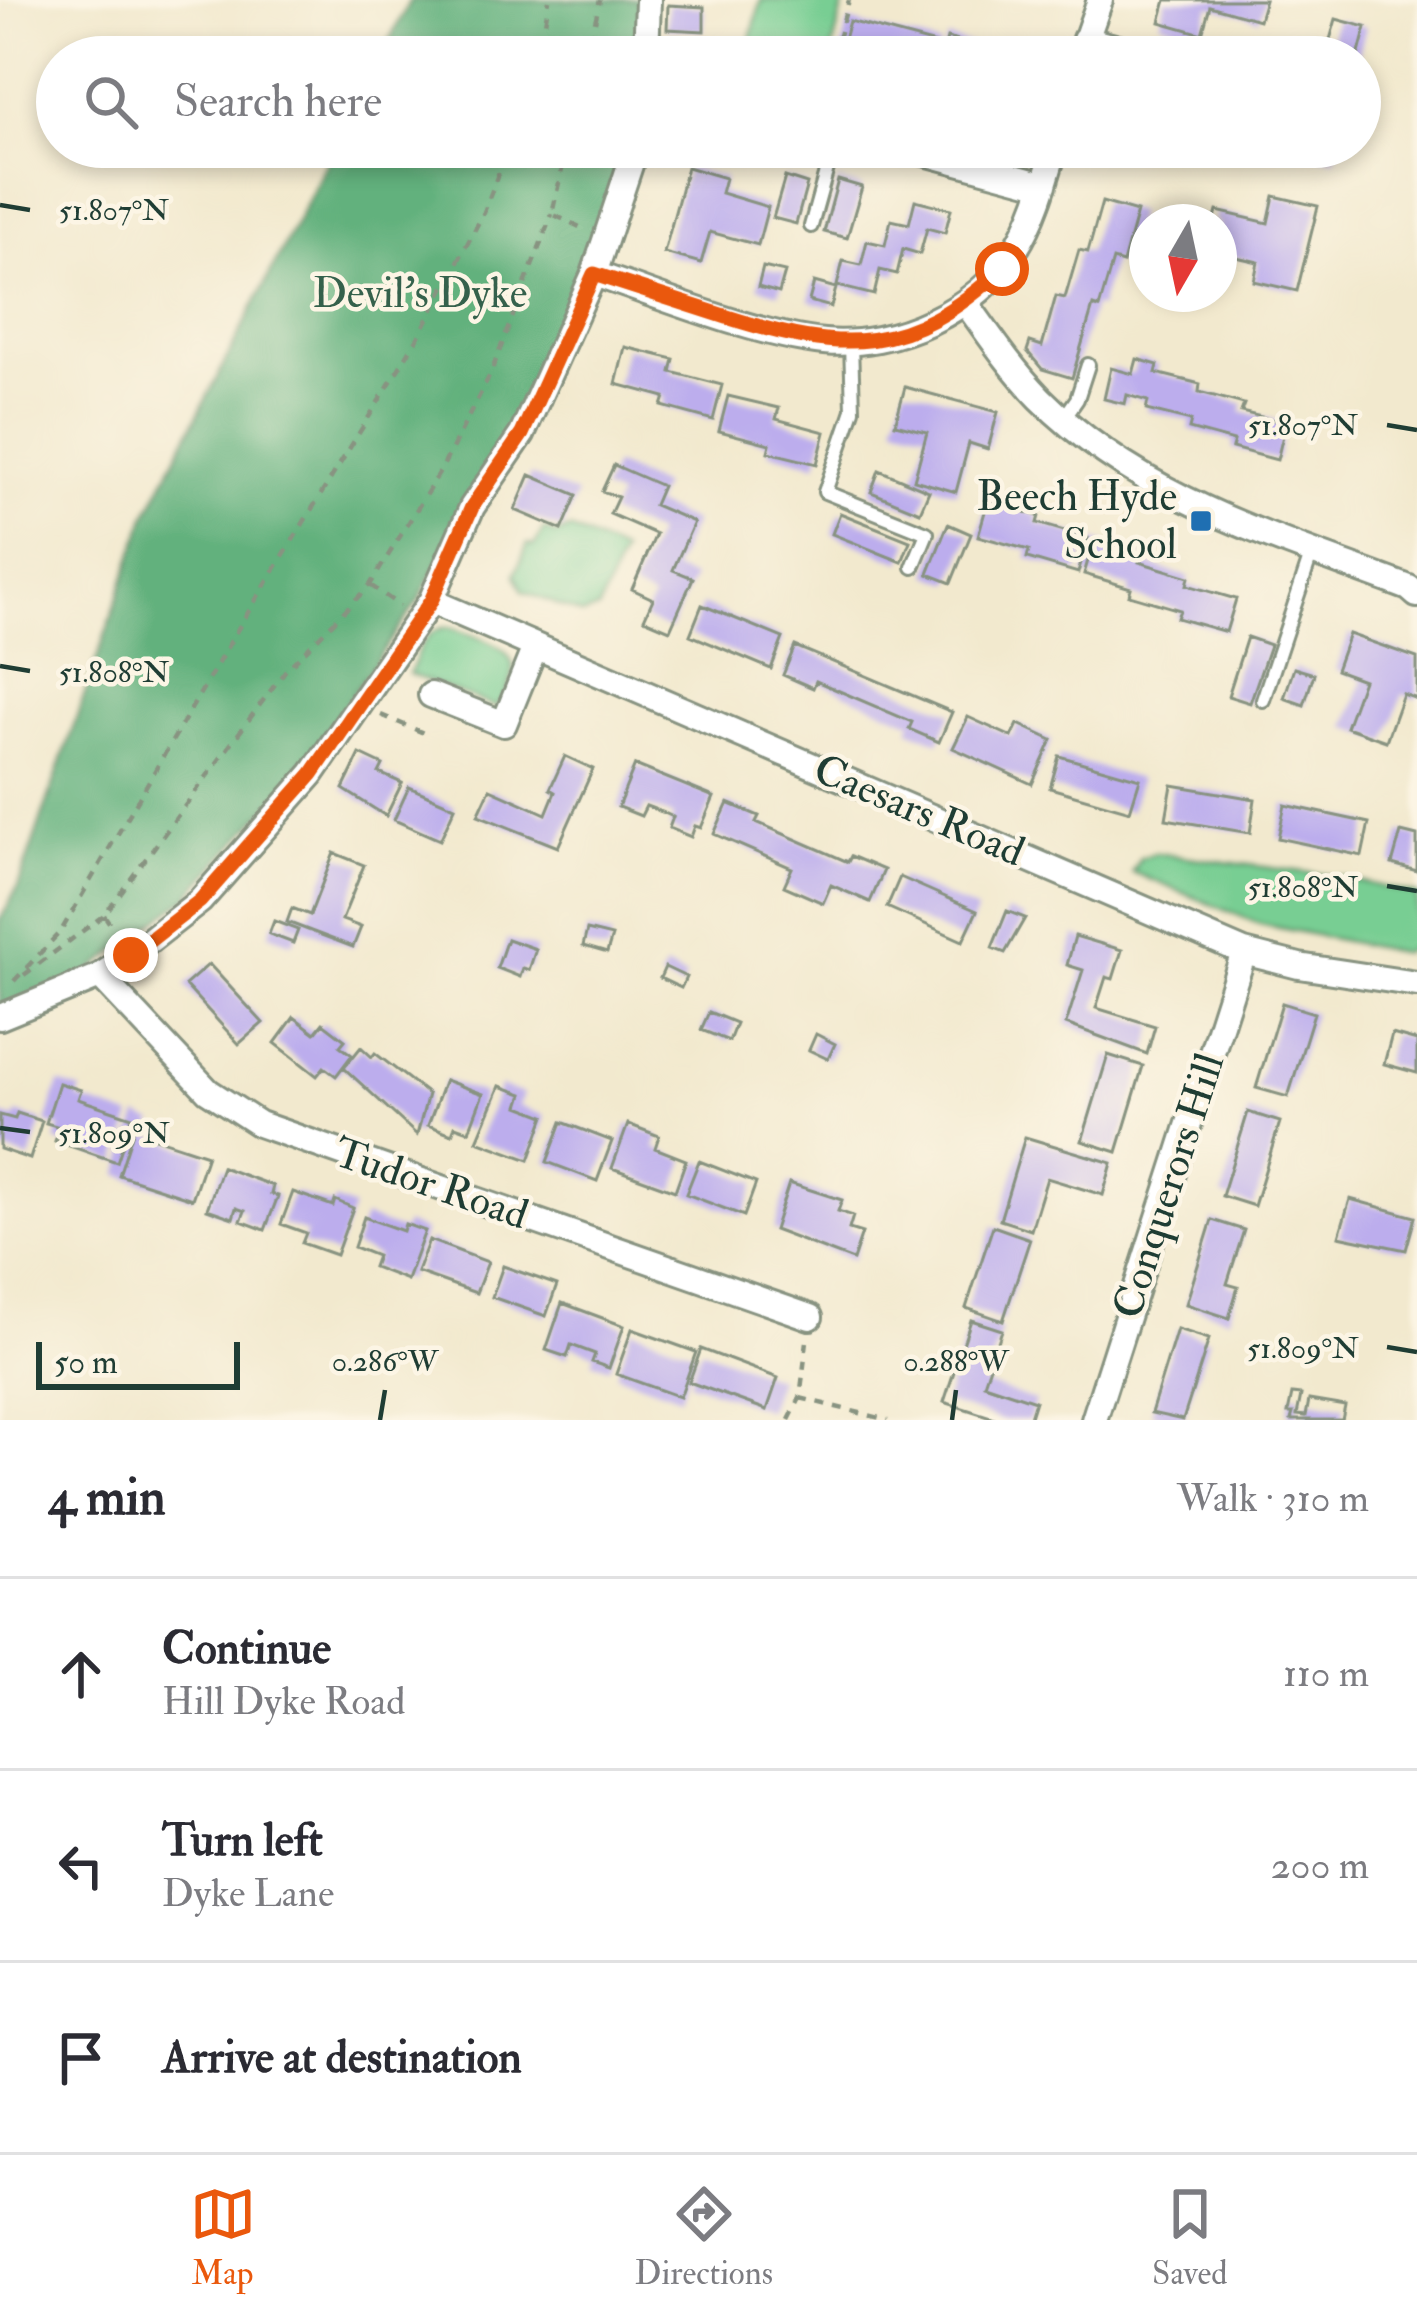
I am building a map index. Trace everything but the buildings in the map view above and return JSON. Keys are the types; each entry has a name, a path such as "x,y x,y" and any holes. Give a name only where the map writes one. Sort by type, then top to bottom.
{"street":[{"path":"647,36 648,0"},
{"path":"1087,36 1100,0"},
{"path":"0,1017 100,976 200,901 312,774 425,610 472,507 522,434 594,274 629,168"},
{"path":"980,168 1044,185"},
{"path":"594,274 801,339 851,343 898,333 966,303 1002,269 1017,248 1049,168"},
{"path":"966,303 1007,360 1063,419 1112,457 1193,506 1409,588 1417,596"},
{"name":"Caesars Road","path":"425,610 535,647 1244,952 1299,966 1417,984"},
{"path":"431,695 504,724 535,647"},
{"name":"Conquerors Hill","path":"1094,1420 1244,952"},
{"name":"Tudor Road","path":"100,976 208,1091 259,1124 810,1317"}],"lane":[{"path":"812,226 827,168"},
{"path":"851,343 854,410 825,492 927,533 913,567"},
{"path":"1063,419 1077,399 1088,365"},
{"path":"1264,700 1312,551"}],"path":[{"path":"543,36 549,0"},
{"path":"592,36 600,0"},
{"path":"839,36 849,0"},
{"path":"500,168 484,212 419,336 239,627 62,931 9,986 104,915 285,671 370,585 441,470 491,373 552,214 562,168"},
{"path":"552,214 605,239"},
{"path":"370,585 425,610"},
{"path":"359,705 426,734"},
{"path":"789,1420 800,1398 810,1317"},
{"path":"800,1398 887,1420"}],"green space":[{"path":"410,0 639,0 638,36 392,36"},
{"path":"761,0 845,0 836,36 752,36"},
{"name":"Devil's Dyke","path":"324,168 621,168 593,270 419,600 292,780 188,897 76,982 0,1011 0,920 18,887 147,514"},
{"path":"544,529 556,535 570,529 622,552 599,609 583,615 523,591 515,574 528,544 534,546"},
{"path":"449,627 484,639 511,660 510,683 495,707 409,674 428,637"},
{"path":"1156,853 1341,877 1417,895 1417,944 1403,953 1260,924 1132,872 1140,858"}],"place":[{"name":"Beech Hyde School","path":"1201,521"}],"route":[{"path":"131,955 200,901 312,774 431,601 472,507 522,434 594,274 801,339 851,343 930,321 966,303 1002,269"}]}
